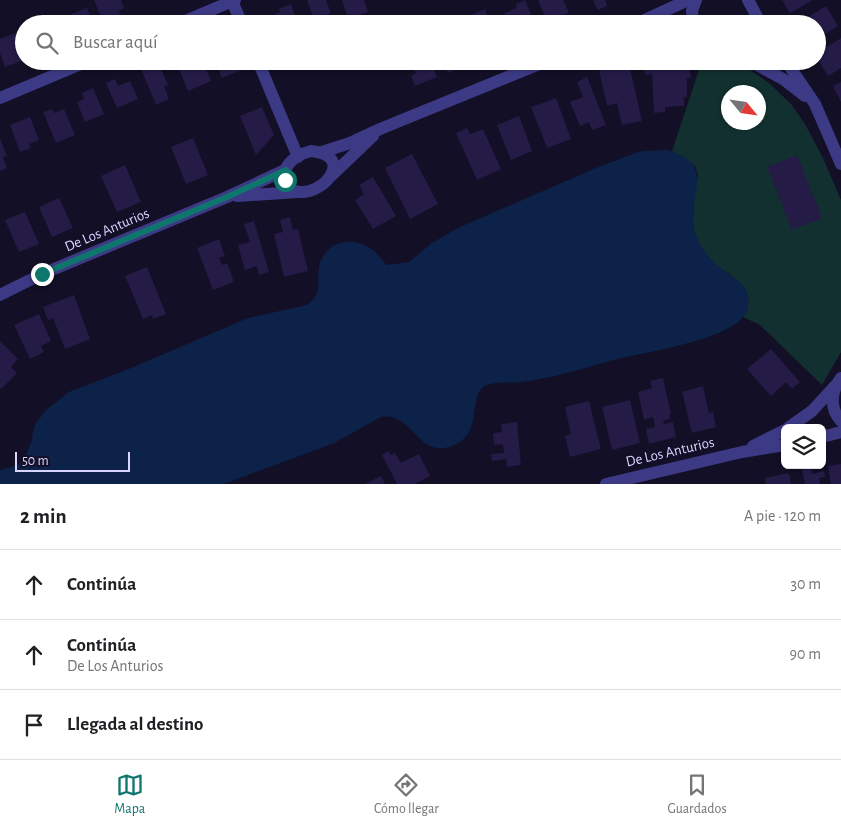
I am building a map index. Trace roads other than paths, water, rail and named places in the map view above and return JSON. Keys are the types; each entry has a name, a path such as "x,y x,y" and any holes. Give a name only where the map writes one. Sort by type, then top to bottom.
{"street":[{"path":"656,15 688,0"},
{"path":"692,15 696,0"},
{"path":"200,15 233,1 238,15"},
{"path":"749,3 756,15"},
{"path":"0,98 67,70"},
{"path":"262,70 298,157"},
{"path":"303,192 288,186 285,180 288,164 298,157 311,151 322,152 350,143 525,70"},
{"path":"766,70 783,79 815,104"},
{"path":"792,70 815,104 841,164"},
{"path":"330,176 380,129"},
{"path":"227,197 303,192 317,188 326,182 334,166 332,160 322,152"},
{"name":"De Los Anturios","path":"0,295 42,274 227,197 286,170"},
{"path":"839,380 832,397 833,408 841,421"},
{"path":"793,424 812,411 839,380"},
{"path":"742,452 781,432"},
{"path":"826,436 841,432"},
{"path":"742,452 781,446"},
{"name":"De Los Anturios","path":"606,484 742,452"}],"water":[{"path":"668,150 684,157 693,165 697,174 693,221 700,244 710,259 740,282 747,293 749,300 748,308 741,319 728,328 688,343 557,375 522,382 489,384 480,391 472,426 468,434 460,442 449,447 438,448 429,445 400,421 392,417 381,417 334,443 224,484 0,484 0,470 18,465 25,457 36,423 45,411 69,392 124,371 248,318 307,305 316,296 321,260 333,246 345,242 357,243 369,247 387,265 409,262 432,243 460,227 596,168 643,151"}]}
